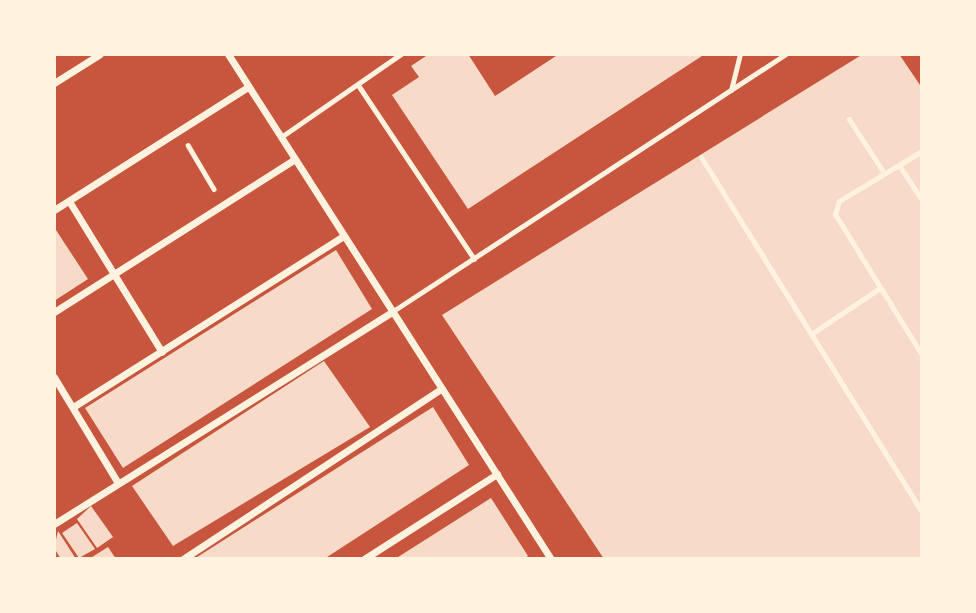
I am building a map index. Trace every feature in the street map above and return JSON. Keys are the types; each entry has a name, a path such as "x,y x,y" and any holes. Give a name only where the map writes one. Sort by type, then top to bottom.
{"street":[{"path":"54,83 100,54"},
{"path":"228,54 390,313 442,388 550,558"},
{"path":"54,210 248,87"},
{"path":"54,312 295,159"},
{"path":"69,201 162,352"},
{"path":"73,407 344,236"},
{"path":"54,524 390,313"},
{"path":"54,377 118,483"},
{"path":"183,559 442,388"},
{"path":"364,559 497,474"}],"lane":[{"path":"281,137 401,54"},
{"path":"731,90 740,54"},
{"path":"390,313 786,54"},
{"path":"358,85 474,259"},
{"path":"849,119 884,173"},
{"path":"922,151 835,206 836,220 922,355"},
{"path":"701,158 922,512"},
{"path":"899,165 922,200"},
{"path":"811,334 880,288"}],"path":[{"path":"179,131 224,204"}],"building":[{"path":"429,54 468,54 495,96 559,54 705,54 468,209 392,95 419,77 411,66"},
{"path":"863,54 899,54 922,88 922,559 604,559 442,315"},
{"path":"54,227 88,279 54,301"},
{"path":"336,250 372,309 123,468 85,408"},
{"path":"324,361 370,427 173,546 132,486"},
{"path":"433,407 469,465 324,559 194,559"},
{"path":"491,498 528,556 523,559 395,559"},
{"path":"91,506 113,537 97,548 77,519"},
{"path":"77,523 95,549 79,558 62,533"},
{"path":"58,531 76,559 61,559 54,548"},
{"path":"108,547 116,559 89,559"}]}
